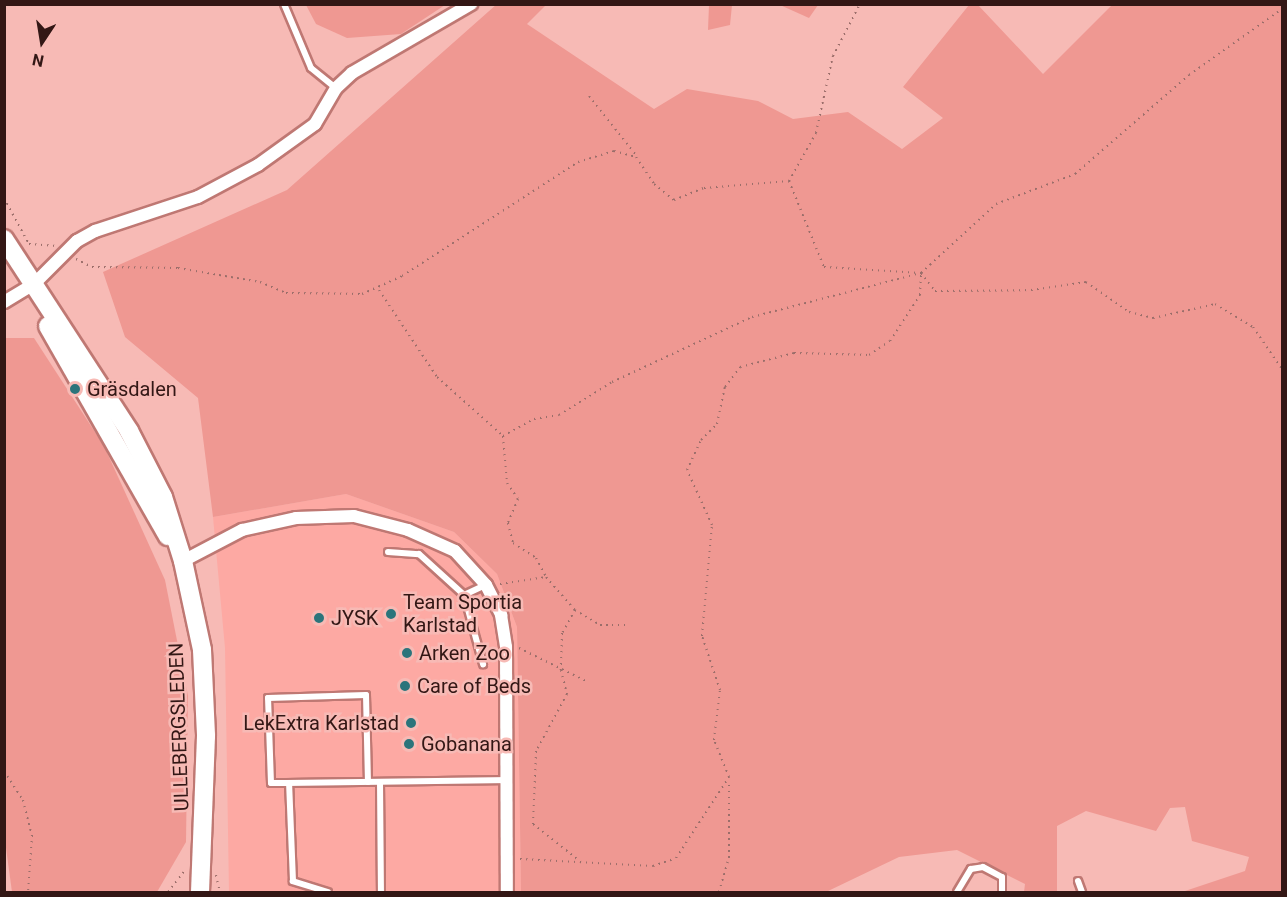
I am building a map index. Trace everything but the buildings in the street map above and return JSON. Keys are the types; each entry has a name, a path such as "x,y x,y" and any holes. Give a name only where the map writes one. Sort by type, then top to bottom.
{"main road":[{"name":"ULLEBERGSLEDEN","path":"4,239 152,474 183,561 202,650 206,736 200,892"}],"street":[{"path":"4,302 34,284 67,251 95,231 198,197 258,165 315,124 336,88 352,73 471,4"},
{"path":"183,561 242,530 296,518 354,516 455,551 486,585 501,615 506,647 507,892"}],"lane":[{"path":"284,4 311,68 336,88"},
{"path":"388,552 419,554 464,595 483,664"},
{"path":"464,595 486,585"},
{"path":"368,782 366,695 268,698 271,783 380,782 508,780"},
{"path":"380,782 381,892"},
{"path":"289,783 293,881 328,892"},
{"path":"957,892 971,868 983,867 1002,877 1002,892"},
{"path":"1078,881 1082,892"}],"path":[{"path":"789,181 816,133 833,56 860,4"},
{"path":"503,436 534,419 559,415 612,382 752,317 921,273 996,204 1075,174 1189,75 1282,9"},
{"path":"589,96 654,184 674,200 704,188 789,181"},
{"path":"4,198 29,244 53,244 67,251 85,266 178,268 260,282 286,293 379,290 578,162 614,151 636,157"},
{"path":"789,181 824,267 921,273 935,291 1031,290 1086,282 1129,312 1153,318 1215,304 1253,327 1282,369"},
{"path":"719,892 729,858 729,777 714,740 720,690 702,636 712,525 687,470 701,440 717,424 725,387 740,367 794,353 869,356 890,341 920,295 921,273"},
{"path":"379,290 437,376 503,436 507,483 518,499 508,523 513,543 536,558 546,577 575,610 600,625 628,625"},
{"path":"486,585 546,577"},
{"path":"575,610 562,633 561,670 567,694 536,751 533,824 581,862"},
{"path":"506,647 524,648 561,670 586,681"},
{"path":"4,771 23,800 32,835 28,892"},
{"path":"507,859 653,866 676,858 729,777"}],"shaded area":[{"path":"497,4 546,5 527,24 654,109 687,89 758,101 793,119 848,112 902,149 943,118 903,87 969,5 978,5 1043,74 1112,5 1282,5 1282,892 1182,892 1245,871 1249,857 1192,841 1185,807 1170,808 1156,831 1086,811 1057,826 1057,892 1024,892 1025,884 957,850 899,857 826,892 521,892 517,627 497,574 454,532 346,494 213,517 198,398 125,337 103,272 287,190"},
{"path":"306,5 445,5 401,34 347,38 316,24"},
{"path":"709,5 732,5 730,25 708,30"},
{"path":"780,5 818,5 809,18"},
{"path":"4,338 34,338 104,446 165,580 188,696 186,842 157,892 12,892 4,833"},
{"path":"346,494 454,532 497,574 517,627 521,892 229,892 225,648 213,517"}],"place":[{"name":"Gräsdalen","path":"75,389"},
{"name":"Team Sportia Karlstad","path":"391,614"},
{"name":"JYSK","path":"319,618"},
{"name":"Arken Zoo","path":"407,653"},
{"name":"Care of Beds","path":"405,686"},
{"name":"LekExtra Karlstad","path":"411,723"},
{"name":"Gobanana","path":"409,744"}]}
